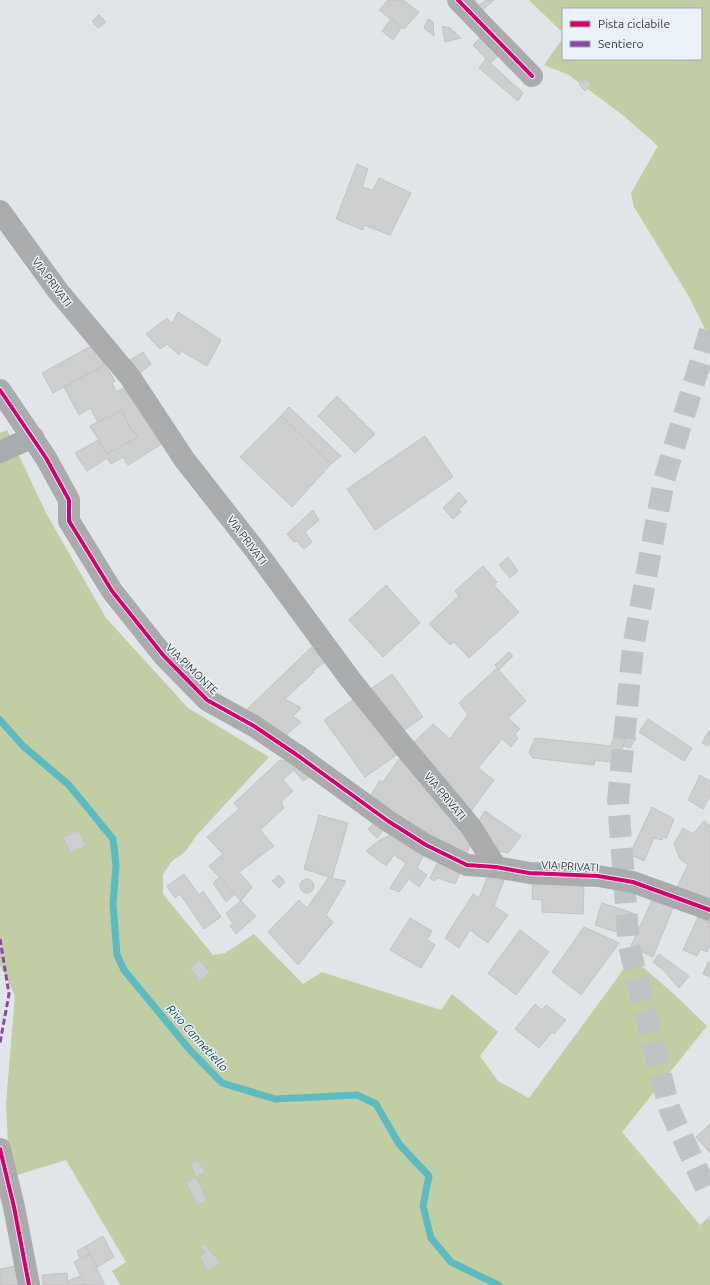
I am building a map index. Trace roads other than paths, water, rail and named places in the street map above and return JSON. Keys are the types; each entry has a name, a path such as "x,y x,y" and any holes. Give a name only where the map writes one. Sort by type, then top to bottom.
{"street":[{"path":"458,0 532,76"},
{"name":"VIA PRIVATI","path":"0,211 58,291 130,377 184,459 256,551 350,679 471,827 496,867 529,873 598,876 633,882 710,910"},
{"name":"VIA PIMONTE","path":"0,390 46,458 69,500 69,521 112,591 163,655 208,700 254,726 297,755 388,821 426,845 467,864 496,867"},
{"path":"0,452 33,437"},
{"path":"0,1149 14,1206 29,1285"}],"waterway":[{"name":"Rivo Cannetiello","path":"0,720 23,746 69,785 113,839 116,865 113,904 117,955 124,970 190,1050 222,1083 275,1099 357,1095 376,1104 399,1144 429,1176 423,1206 431,1238 451,1262 498,1285"}],"tunnel":[{"path":"710,331 664,480 633,647 618,800 629,946 669,1108 710,1197"}]}
